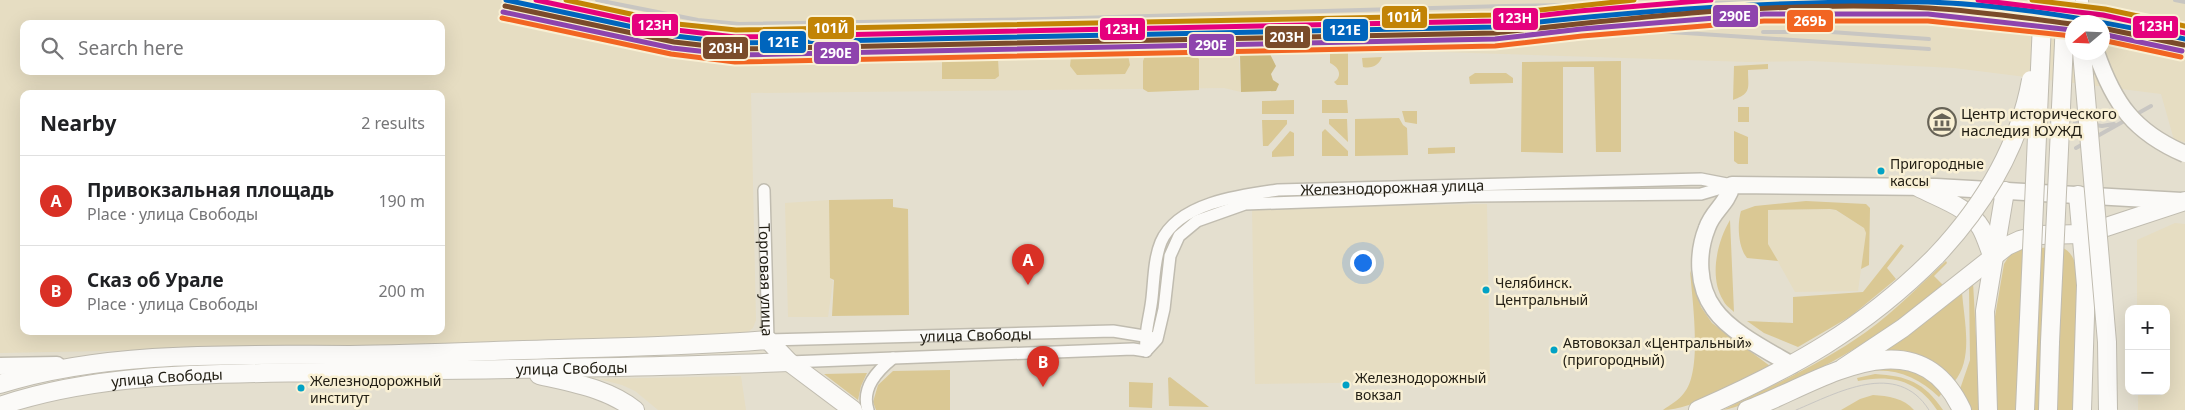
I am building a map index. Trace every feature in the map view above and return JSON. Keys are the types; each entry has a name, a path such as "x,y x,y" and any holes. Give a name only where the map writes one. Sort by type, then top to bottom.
{"main road":[{"path":"1698,410 1792,365 1870,316 1936,256 1968,220 1997,174 2027,101 2032,75 2039,0"},
{"path":"2025,410 2043,0"},
{"path":"2048,410 2066,0"},
{"path":"2079,0 2080,15"},
{"path":"2083,0 2086,15"},
{"path":"2083,60 2107,342 2108,410"},
{"path":"2099,60 2110,90 2128,116 2153,138 2185,154"},
{"path":"1732,185 1728,200 1708,224 1701,244 1700,265 1705,290 1714,310 1729,324 1792,365"},
{"name":"Железнодорожная улица","path":"1732,185 1918,187 2185,201"},
{"path":"1918,187 1968,214 1976,221 1993,258"},
{"path":"1988,410 1984,326 1986,297 2006,191"},
{"path":"2078,195 2086,285 2082,410"},
{"path":"1843,368 1903,328 2007,246 2020,240 2059,233 2081,234 2185,201"},
{"name":"Торговая улица","path":"768,340 789,362 853,410"},
{"name":"улица Свободы","path":"0,384 23,377 89,365 182,357 471,353 688,346 768,340"},
{"path":"1747,410 1843,368 1879,358 1913,363 1927,369 1952,391 1962,410"},
{"name":"улица Свободы","path":"0,406 23,398 80,385 141,379 259,373 512,370 789,362"},
{"path":"0,366 89,365"},
{"path":"512,370 597,389 635,410"}],"street":[{"name":"Железнодорожная улица","path":"1146,351 1144,335 1151,304 1156,261 1166,233 1183,216 1198,209 1240,196 1278,190 1592,181 1701,179 1732,185"},
{"name":"Железнодорожная улица","path":"1157,339 1164,309 1170,256 1179,236 1197,221 1245,204 1473,196 1701,194 1732,185"},
{"name":"Торговая улица","path":"764,190 768,340"},
{"path":"1151,304 1156,315 1164,309"},
{"name":"улица Свободы","path":"768,340 941,337 1113,331 1144,335 1157,339"},
{"path":"941,337 942,356"},
{"path":"1146,351 1157,339"},
{"name":"улица Свободы","path":"789,362 1133,349 1146,351"},
{"path":"868,410 866,396 870,382 893,358"}],"shaded area":[{"path":"0,0 2185,0 2185,142 2174,140 2161,94 1954,68 1811,61 1749,62 1315,49 1313,47 1301,47 1299,50 1245,51 1239,58 1241,92 1224,88 751,93 756,320 753,328 748,332 706,339 0,353"},
{"path":"1330,49 1348,49 1348,85 1337,85 1334,82 1337,80 1339,72 1330,63"},
{"path":"1268,50 1276,66 1271,74 1273,80 1279,84 1276,91 1241,92 1240,55 1249,51"},
{"path":"1193,53 1199,59 1199,90 1148,92 1143,89 1143,61 1146,54"},
{"path":"1128,55 1130,65 1125,74 1077,75 1070,66 1071,57"},
{"path":"1382,57 1375,66 1363,67 1362,58"},
{"path":"998,59 999,76 995,79 942,79 942,62 946,60"},
{"path":"1621,61 1621,152 1596,152 1594,67 1563,67 1563,153 1521,152 1522,62"},
{"path":"1768,64 1768,69 1748,70 1748,89 1743,95 1733,100 1734,66"},
{"path":"1475,73 1506,73 1513,78 1513,83 1470,84 1469,77"},
{"path":"1294,100 1294,114 1262,114 1262,101"},
{"path":"1322,100 1347,100 1348,113 1322,113"},
{"path":"1738,107 1749,107 1749,122 1738,122"},
{"path":"1402,111 1417,111 1417,124 1405,122"},
{"path":"1399,118 1407,128 1408,155 1355,156 1355,119"},
{"path":"1329,119 1347,119 1348,142 1329,124"},
{"path":"1262,120 1287,120 1287,124 1268,146 1263,146"},
{"path":"1325,129 1348,151 1348,156 1322,156 1322,132"},
{"path":"1290,131 1294,133 1294,156 1272,157 1272,152"},
{"path":"1734,131 1748,137 1748,164 1738,164 1734,161"},
{"path":"1455,147 1455,153 1428,154 1428,148"},
{"path":"893,199 893,207 908,209 909,315 832,316 834,280 830,278 829,200"},
{"path":"829,200 830,278 833,281 828,317 788,317 785,203"},
{"path":"1806,201 1866,204 1870,208 1869,265 1861,269 1866,233 1864,228 1836,210 1830,209 1768,210 1768,244 1778,261 1747,258 1739,235 1741,211 1755,206"},
{"path":"1487,204 1490,381 1255,384 1252,208"},
{"path":"1768,210 1835,210 1864,228 1866,233 1858,291 1795,292 1768,244"},
{"path":"1730,220 1734,312 1725,303 1716,281 1718,249"},
{"path":"2175,223 2185,224 2185,410 2138,410 2138,395 2170,395 2170,305 2137,305 2137,240"},
{"path":"1901,244 1904,246 1887,268 1896,279 1851,316 1798,347 1764,333 1747,321 1793,323 1793,297 1863,292"},
{"path":"2061,247 2072,256 2078,277 2074,410 1996,410 1992,334 2004,264 2017,249"},
{"path":"1946,261 1947,263 1934,276 1945,287 1880,333 1813,372 1744,404 1723,410 1796,374 1866,332 1907,298"},
{"path":"1690,270 1701,307 1712,323 1770,366 1732,387 1702,400 1675,409 1663,410 1684,393 1690,383 1693,369 1695,334"},
{"path":"1973,282 1980,410 1970,410 1960,389 1970,360 1969,287"},
{"path":"1962,292 1966,327 1966,351 1960,373 1954,382 1923,358 1885,350"},
{"path":"1892,366 1920,375 1942,393 1939,397 1924,384 1898,373 1880,370 1870,371 1872,368"},
{"path":"950,370 950,410 876,410 873,402 878,385 893,371"},
{"path":"867,373 861,386 858,400 824,374"},
{"path":"1875,374 1914,382 1929,393 1943,410 1937,410 1921,392 1903,382 1882,378 1858,381 1857,378"},
{"path":"741,376 746,410 658,410 635,391 622,385 599,379"},
{"path":"1170,377 1209,407 1169,406 1168,378"},
{"path":"1129,382 1153,383 1152,408 1129,407"},
{"path":"1873,395 1901,400 1914,410 1841,410 1860,399"}],"tram line":[{"path":"1796,410 1848,389 1866,384 1884,383 1900,386 1916,395 1929,410"}],"railway":[{"path":"597,0 698,20 739,24 1043,19 1505,6 1763,2"},
{"path":"2002,0 2013,1"},
{"path":"2175,0 2185,2"},
{"path":"1649,13 1785,11 1828,13 2065,34"},
{"path":"1495,18 1520,21"},
{"path":"1495,27 1580,26 1929,49"},
{"path":"1763,32 1831,32 1929,39"},
{"path":"2110,39 2185,46"},
{"path":"2076,148 2151,106"},
{"path":"2075,122 2102,126 2114,124"}],"transit line":[{"name":"121Е","path":"506,0 675,36 735,43 1495,27 1711,7 1874,2 1928,2 2025,10 2089,20 2185,39"},
{"name":"123Н","path":"536,0 676,30 735,37 1495,21 1579,11 1711,0"},
{"name":"101Й","path":"566,0 677,24 736,30 1494,15 1634,0"},
{"name":"123Н","path":"1978,0 2103,15 2185,33"},
{"name":"101Й","path":"2032,0 2105,9 2185,26"},
{"name":"203Н","path":"505,6 674,42 735,49 1495,33 1658,16 1821,6 1929,8 2065,23"},
{"name":"290Е","path":"503,12 672,48 735,55 1495,39 1581,29 1764,14 1928,14 2065,29"},
{"name":"269Ь","path":"502,18 671,54 735,62 1495,46 1582,36 1764,21 1928,21 2065,35"},
{"name":"203Н","path":"2110,30 2184,45"},
{"name":"290Е","path":"2110,36 2182,51"},
{"name":"269Ь","path":"2110,42 2181,57"}],"place":[{"name":"Центр исторического наследия ЮУЖД","path":"1942,122"},
{"name":"Пригородные кассы","path":"1881,171"},
{"name":"Привокзальная площадь","path":"1028,285"},
{"name":"Челябинск. Центральный","path":"1486,290"},
{"name":"Автовокзал «Центральный» (пригородный)","path":"1554,350"},
{"name":"Железнодорожный вокзал","path":"1346,385"},
{"name":"Сказ об Урале","path":"1043,387"},
{"name":"Железнодорожный институт","path":"301,388"}]}
